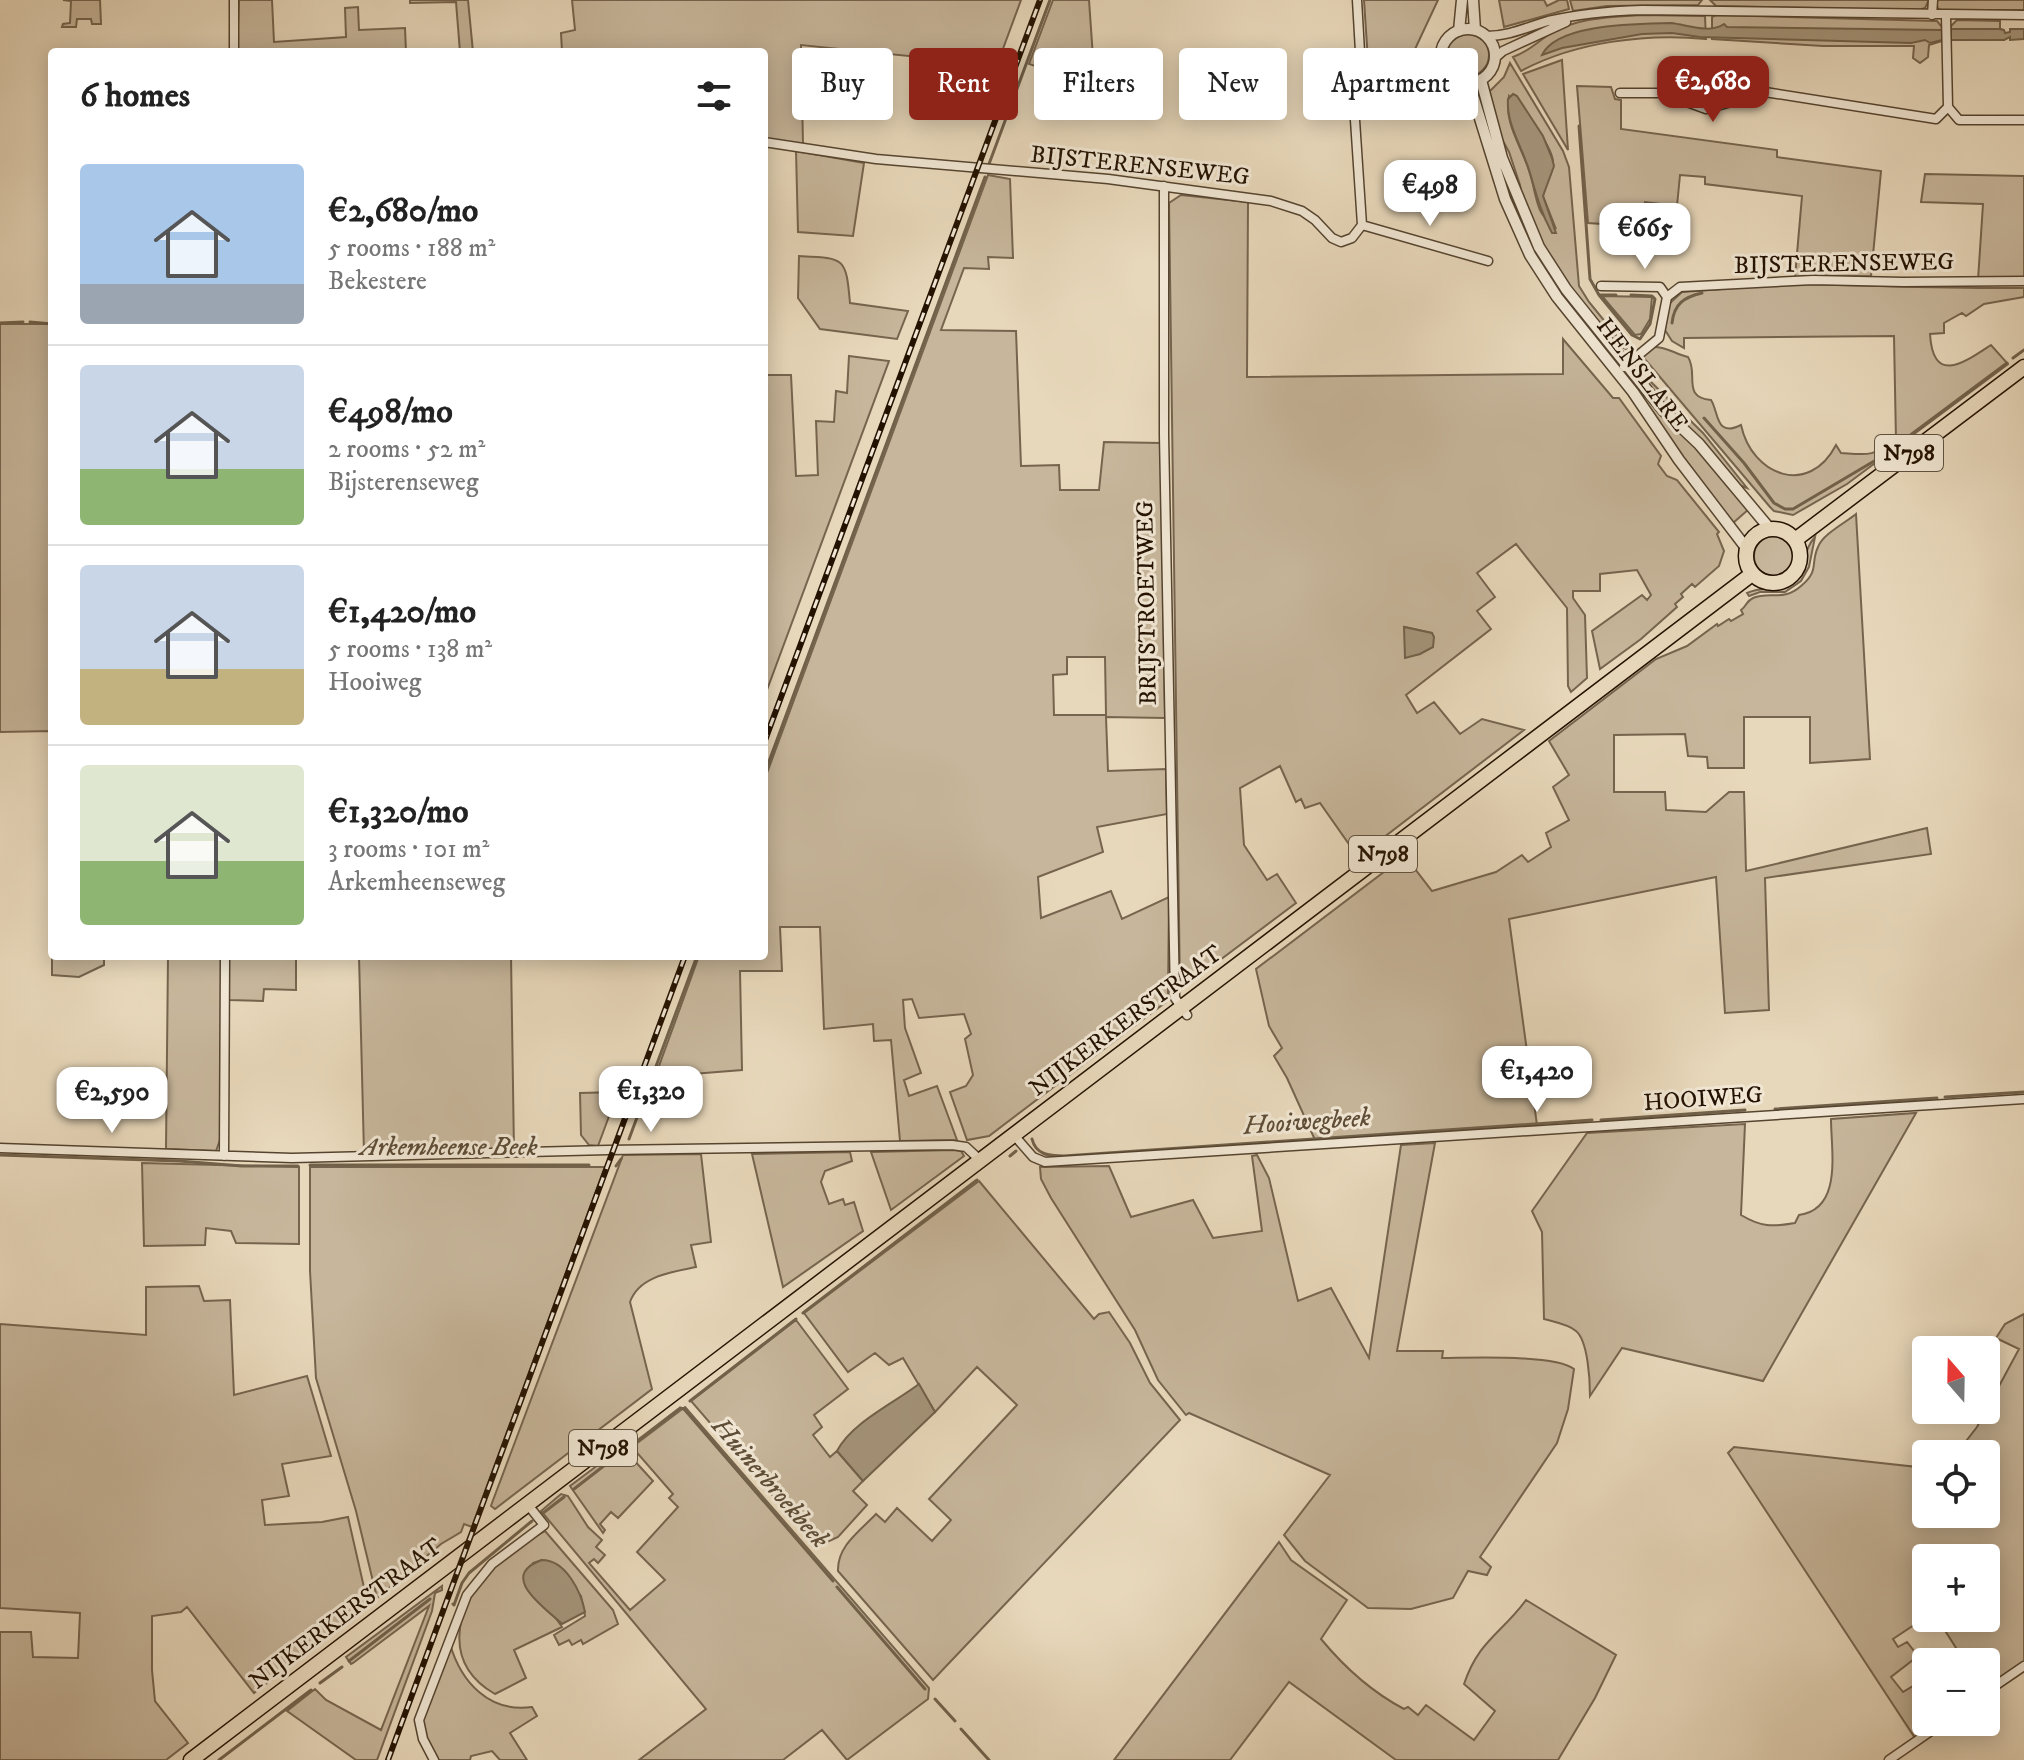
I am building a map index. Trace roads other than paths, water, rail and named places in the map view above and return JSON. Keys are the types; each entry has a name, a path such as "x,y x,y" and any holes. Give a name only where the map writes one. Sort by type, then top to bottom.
{"main road":[{"name":"N798","path":"1795,540 2024,367"},
{"path":"1770,529 1788,533 1795,540 1800,550 1800,562 1795,573 1785,581 1774,584 1752,574 1747,549 1752,539 1770,529"},
{"name":"NIJKERKERSTRAAT","path":"191,1760 378,1612 528,1505 1013,1134 1184,1011 1752,574"}],"street":[{"path":"234,0 234,48"},
{"path":"1357,0 1360,48"},
{"path":"1459,31 1462,0"},
{"path":"1473,0 1475,30"},
{"path":"1706,0 1707,10"},
{"path":"1932,15 1933,0"},
{"path":"1443,48 1459,31 1475,30 1487,36 1503,36 1549,21 1607,11 2024,15"},
{"path":"1946,16 1948,107 1959,120 2024,120"},
{"path":"1478,81 1489,73 1495,58 1503,51 1574,18"},
{"path":"1487,36 1494,48 1495,58"},
{"name":"HENSLARE","path":"1481,80 1502,158 1539,247 1566,289 1663,410 1699,444 1770,529"},
{"path":"1620,93 1661,93 1708,83 1936,119 1948,107"},
{"path":"1661,93 1706,109 1767,92"},
{"name":"HENSLARE","path":"1478,111 1514,225 1557,297 1654,419 1679,460 1747,549"},
{"path":"1355,120 1362,225 1488,261"},
{"name":"BIJSTERENSEWEG","path":"768,143 876,159 1108,179 1271,201 1296,208 1341,242 1352,238 1362,225"},
{"name":"BRIJSTROETWEG","path":"1164,186 1164,435 1175,998 1184,1011"},
{"name":"BIJSTERENSEWEG","path":"1667,297 1680,287 1813,280 1917,283 2024,281"},
{"path":"1601,286 1660,287 1667,297 1659,338 1617,372"},
{"path":"224,1156 225,960"},
{"name":"HOOIWEG","path":"1013,1134 1033,1157 1052,1162 2024,1099"},
{"path":"0,1148 292,1158 952,1145 966,1147 980,1160"},
{"path":"434,1760 419,1720 467,1595 486,1570 544,1525 528,1505"},
{"path":"2000,1682 2024,1666"},
{"path":"1889,1760 1924,1736"}],"waterway":[{"path":"989,164 1050,0"},
{"path":"1579,126 1590,279 1632,335 1640,339 1650,324 1655,299 1652,296 1631,295"},
{"path":"768,764 985,177"},
{"path":"1672,323 1681,302 1702,293"},
{"path":"1600,295 1616,295"},
{"path":"0,323 23,322"},
{"path":"30,322 48,324"},
{"path":"2013,358 2024,350"},
{"path":"1704,418 1774,503 1785,509 1793,509 1881,457 2007,363"},
{"path":"629,1139 696,960"},
{"name":"Hooiwegbeek","path":"1945,1097 2024,1092"},
{"name":"Hooiwegbeek","path":"1775,1109 1937,1098"},
{"name":"Hooiwegbeek","path":"1601,1120 1745,1110"},
{"name":"Hooiwegbeek","path":"1032,1139 1040,1151 1064,1156 1592,1120"},
{"name":"Hooiwegbeek","path":"1010,1156 1016,1151"},
{"name":"Arkemheense Beek","path":"0,1155 298,1166"},
{"name":"Arkemheense Beek","path":"616,1166 621,1159"},
{"name":"Arkemheense Beek","path":"310,1165 589,1165"},
{"name":"Hooiwegbeek","path":"803,1313 977,1180"},
{"name":"Hooiwegbeek","path":"690,1401 796,1319"},
{"name":"Huinerbroekbeek","path":"680,1408 833,1581"},
{"path":"632,1445 679,1409"},
{"path":"574,1489 623,1451"},
{"path":"543,1513 564,1497"},
{"path":"453,1604 469,1573 532,1521"},
{"name":"Huinerbroekbeek","path":"837,1587 925,1689"},
{"path":"349,1661 430,1599"},
{"path":"320,1683 342,1667"},
{"path":"219,1760 311,1690"},
{"name":"Huinerbroekbeek","path":"935,1699 955,1721"},
{"name":"Huinerbroekbeek","path":"961,1729 989,1760"}],"railway":[{"path":"768,732 1040,0"},
{"path":"388,1760 684,960"}]}
